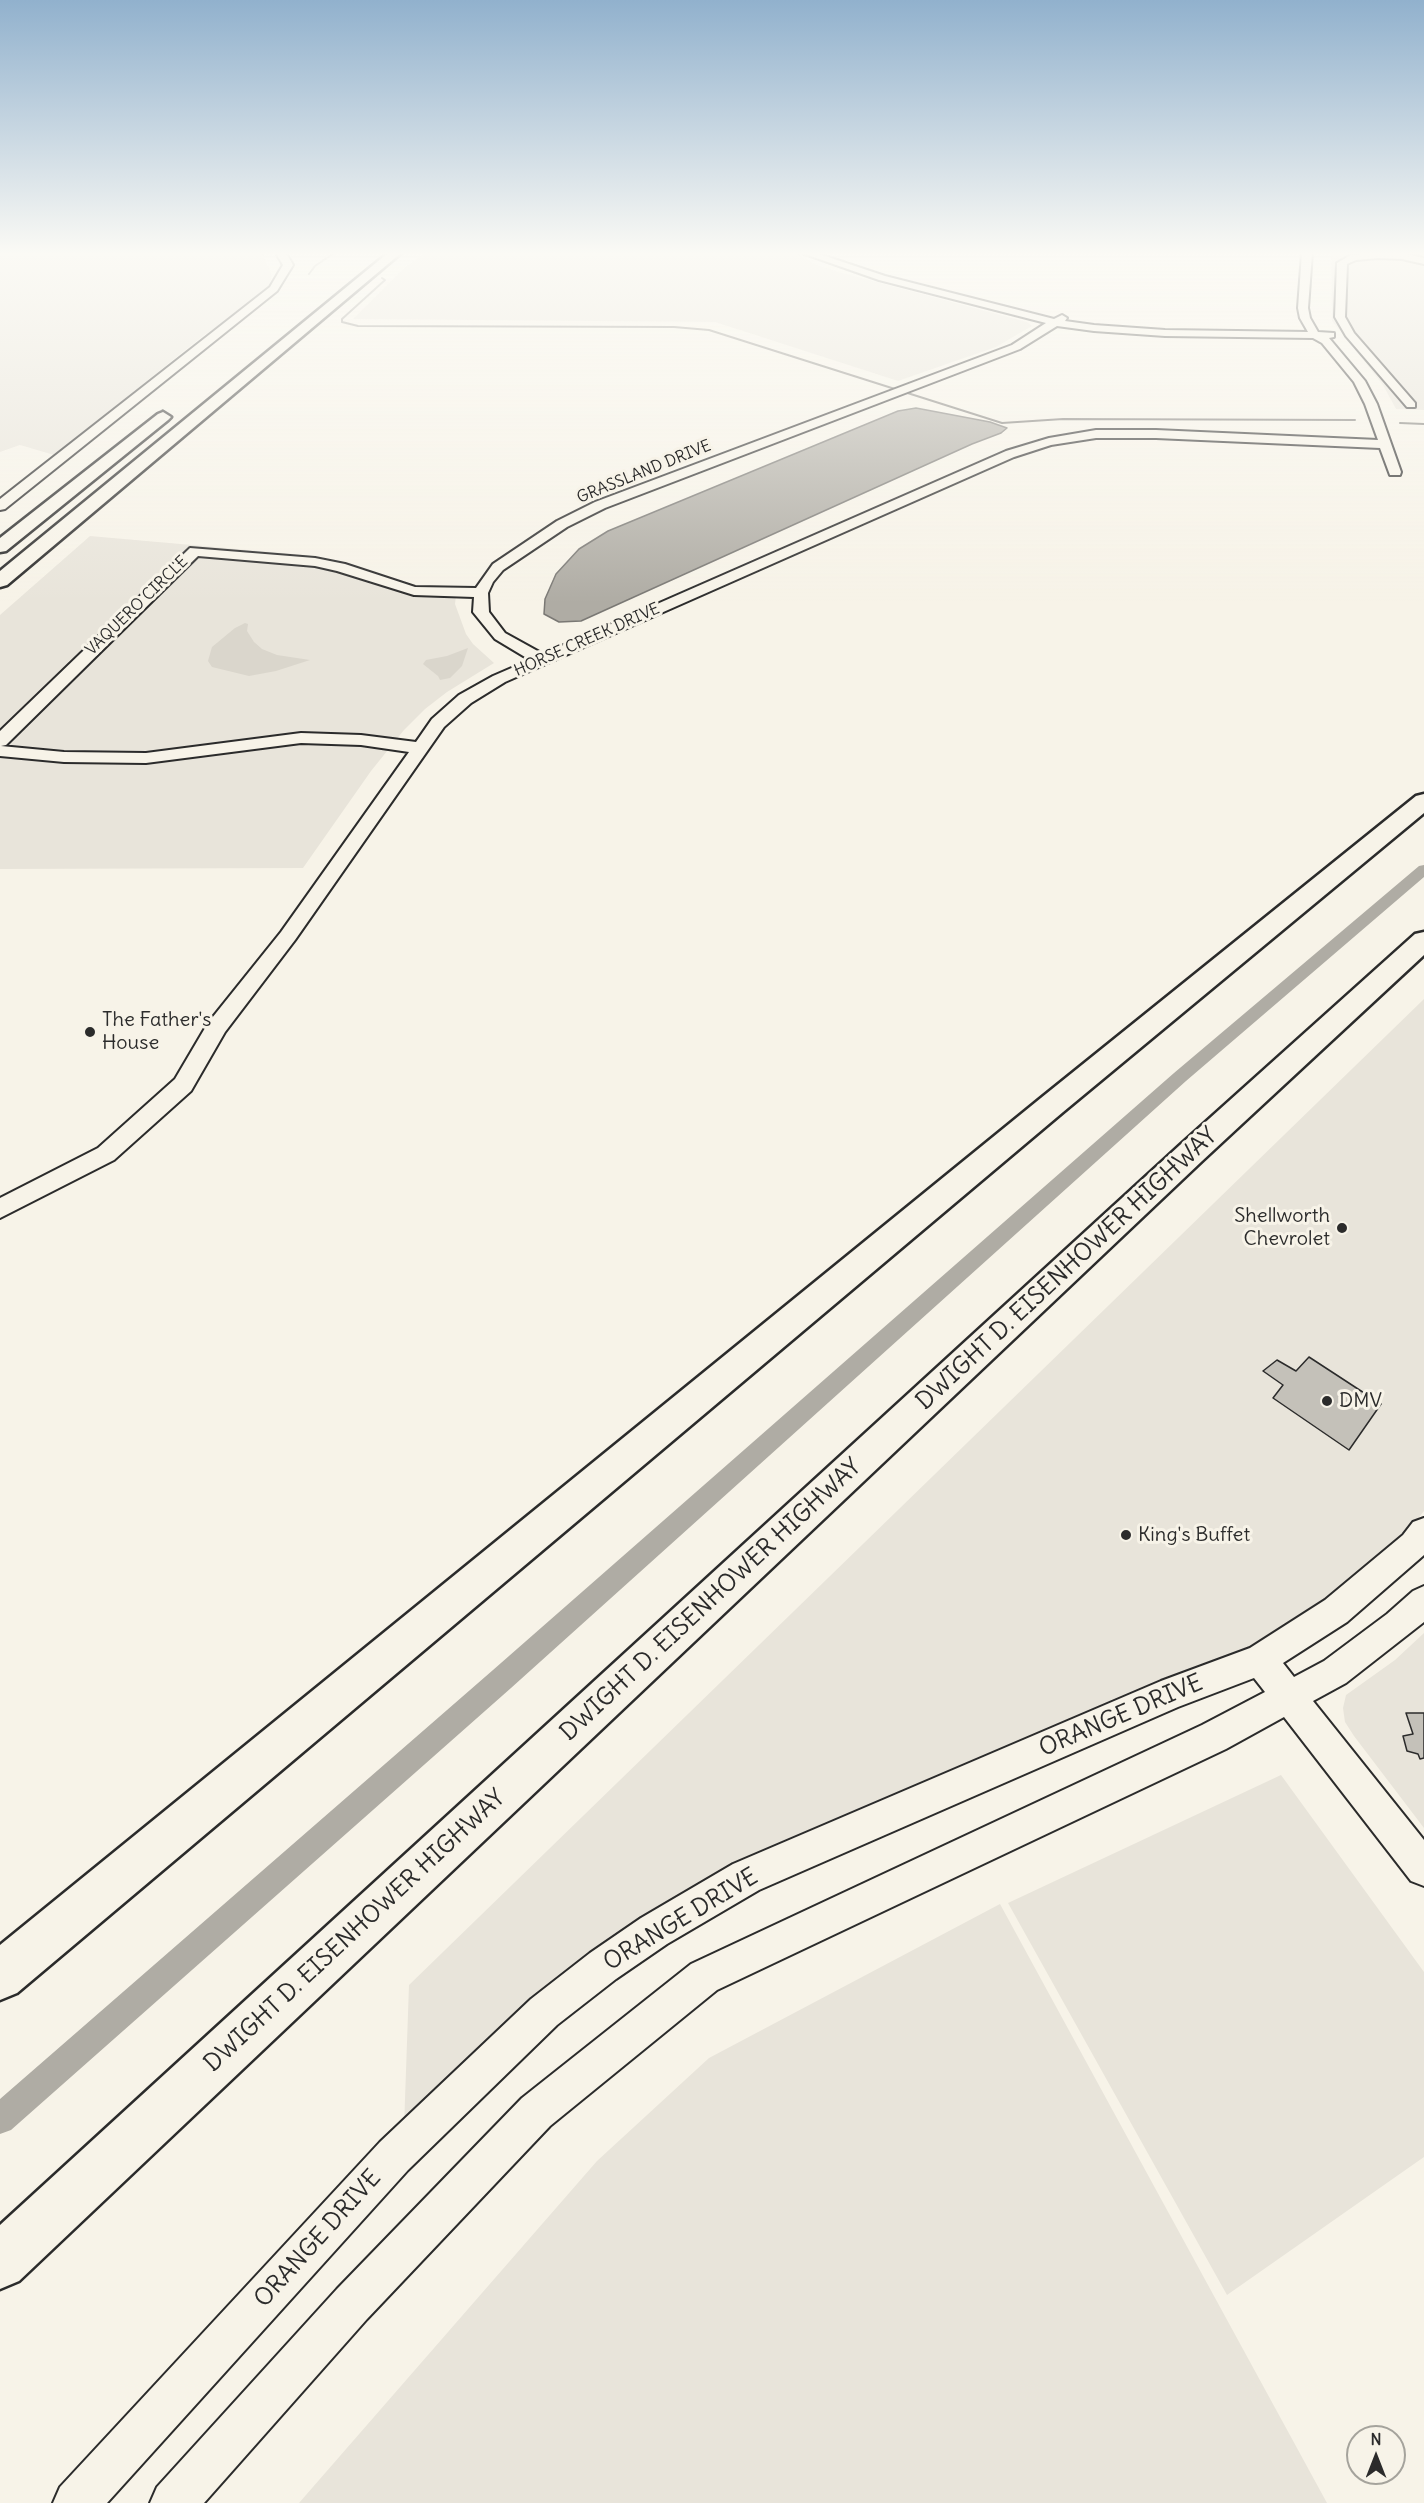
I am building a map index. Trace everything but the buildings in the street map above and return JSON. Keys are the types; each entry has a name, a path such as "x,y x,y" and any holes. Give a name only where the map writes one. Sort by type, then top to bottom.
{"highway":[{"path":"0,581 254,370"},
{"path":"0,547 177,405"},
{"path":"0,1976 1078,1083 1424,801"},
{"name":"DWIGHT D. EISENHOWER HIGHWAY","path":"0,2262 1182,1161 1424,940"}],"street":[{"path":"0,506 173,370"},
{"name":"GRASSLAND DRIVE","path":"482,593 486,581 498,567 562,524 600,505 955,370"},
{"path":"1350,370 1382,404 1384,444 1395,472"},
{"path":"1384,370 1418,405"},
{"path":"1382,404 1418,405"},
{"name":"HORSE CREEK DRIVE","path":"0,1209 106,1154 183,1085 216,1028 288,936 438,723 465,699 499,679 1010,454 1049,442 1096,434 1156,434 1384,444"},
{"name":"VAQUERO CIRCLE","path":"0,741 195,551 315,562 340,567 414,591 482,593"},
{"path":"482,593 481,612 500,636 542,660"},
{"path":"0,751 64,757 146,758 311,738 361,740 419,748"},
{"name":"ORANGE DRIVE","path":"76,2503 394,2156 544,2012 603,1966 654,1931 746,1877 1173,1692 1260,1660 1336,1611 1414,1545 1424,1532"},
{"path":"173,2503 352,2304 536,2112 704,1977 1214,1737 1335,1672 1424,1601"},
{"path":"1260,1660 1424,1868"}],"shaded area":[{"path":"0,370 161,370 54,455 20,445 0,452"},
{"path":"863,370 930,370 898,381"},
{"path":"1371,370 1424,370 1424,410 1396,409 1383,385"},
{"path":"916,408 990,422 1007,428 1001,433 972,444 581,621 559,622 544,614 545,599 556,574 579,549 608,531 898,411"},
{"path":"90,536 305,555 348,563 404,583 431,588 457,587 455,604 466,634 473,644 494,663 447,692 425,709 404,730 371,771 303,868 0,869 0,615"},
{"path":"245,623 248,624 247,631 254,642 262,649 277,655 310,660 276,671 249,676 212,667 208,661 212,647 235,628"},
{"path":"468,648 462,666 450,678 440,680 423,664 426,660 447,656"},
{"path":"1424,999 1424,1511 1413,1525 1330,1604 1263,1647 761,1868 404,2128 409,1985"},
{"path":"1424,1633 1424,1828 1354,1736 1345,1722 1343,1708 1346,1695 1395,1660"},
{"path":"1281,1775 1424,1972 1424,2157 1227,2295 1008,1903"},
{"path":"1000,1904 1327,2503 299,2503 597,2161 709,2058"}],"waterway":[{"path":"834,370 1002,423 1063,419 1355,420"},
{"path":"1400,423 1424,424"},
{"path":"0,2119 502,1679 1180,1077 1424,869"}],"place":[{"name":"The Father's House","path":"90,1032"},
{"name":"Shellworth Chevrolet","path":"1342,1228"},
{"name":"DMV","path":"1327,1401"},
{"name":"King's Buffet","path":"1126,1535"}]}
